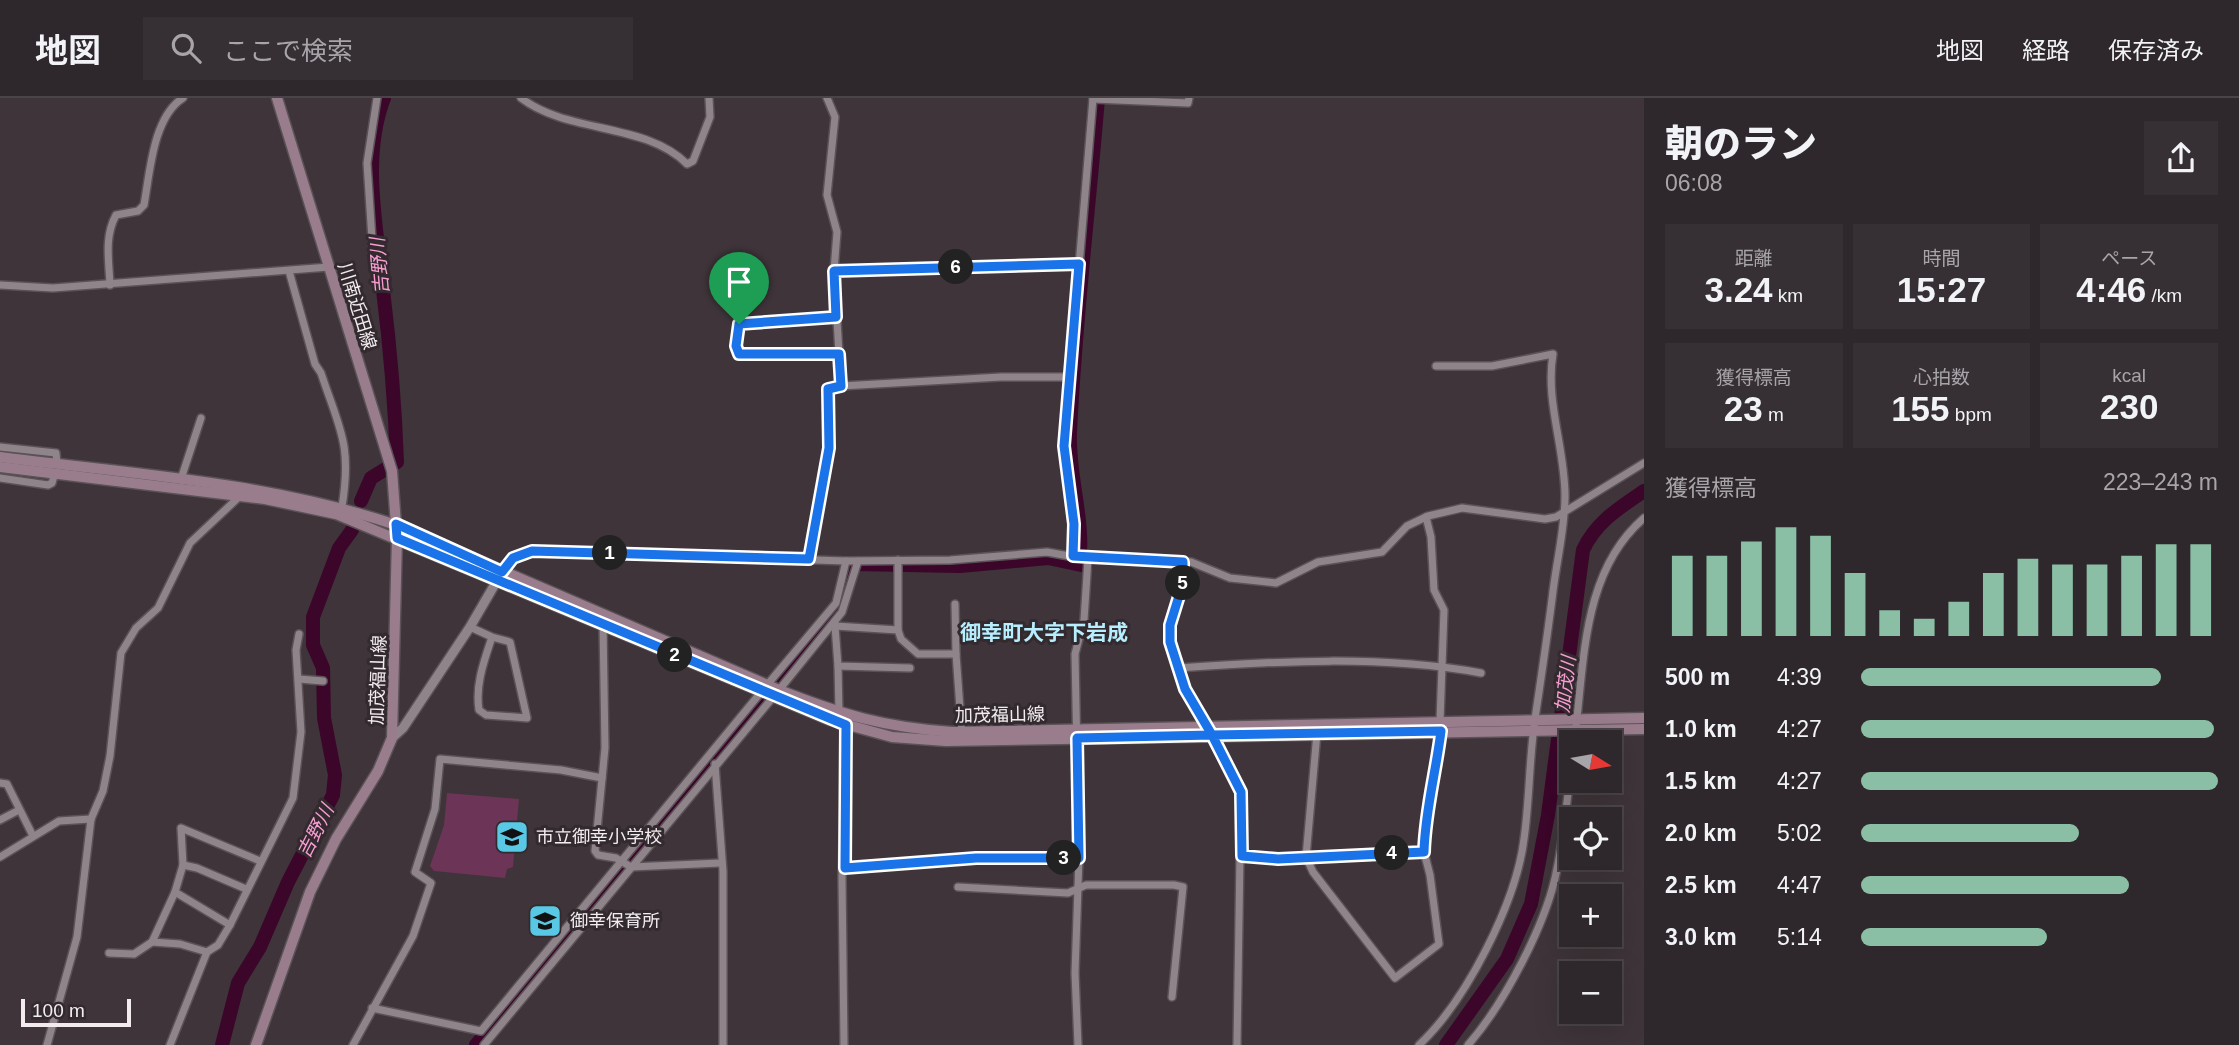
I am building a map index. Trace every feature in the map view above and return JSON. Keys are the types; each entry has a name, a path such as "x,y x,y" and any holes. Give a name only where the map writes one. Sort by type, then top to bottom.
{"main road":[{"name":"川南近田線","path":"276,98 391,467 396,524"},
{"name":"加茂福山線","path":"0,457 56,469 324,510 499,576 771,690 846,725 892,737 1441,726 1537,730 1644,718"},
{"name":"加茂福山線","path":"0,467 181,479 269,491 342,507 396,524 603,624 771,690 898,729 962,736"},
{"name":"加茂福山線","path":"256,1045 310,892 336,839 378,771 392,738 396,524"},
{"name":"加茂福山線","path":"1210,731 1317,733 1538,719 1644,729"}],"street":[{"path":"110,285 108,243 112,222 116,215 138,212 144,205 168,110 183,98"},
{"path":"374,270 366,163 377,98"},
{"path":"521,98 536,109 607,131 648,139 687,164 693,161 710,117 709,98"},
{"path":"827,98 835,117 827,195 837,232 834,271 841,386"},
{"path":"1078,1045 1074,973 1079,858 1075,654 1088,594 1074,524 1064,446 1093,99 1188,103 1189,98"},
{"path":"834,271 1079,264"},
{"path":"0,285 53,288 110,285 328,267"},
{"path":"289,271 315,364 321,373 345,442 348,470 342,507"},
{"path":"836,317 739,324 736,346 739,354 839,354"},
{"path":"1419,1045 1475,968 1502,919 1516,881 1524,840 1564,513 1559,435 1549,385 1553,354 1492,366 1436,366"},
{"path":"809,559 829,448 828,389 1001,377 1070,377"},
{"path":"181,479 201,418"},
{"path":"0,447 56,453 52,484 0,478"},
{"path":"392,738 403,728 470,627 499,576 513,558 532,551 809,559 857,563 950,560 1047,552 1080,558 1191,562 1230,578 1276,583 1318,562 1382,552 1407,526 1426,517 1474,507 1545,519 1564,513 1583,498 1644,463"},
{"path":"47,1045 77,937 91,819 103,791 110,756 121,653 136,628 158,608 190,543 240,496"},
{"path":"1317,733 1306,857 1313,872 1395,978 1439,944 1430,874 1424,852 1425,818 1432,801 1441,726 1444,610 1434,590 1432,537 1426,517"},
{"path":"1575,730 1592,607 1609,561 1644,518"},
{"path":"844,1045 846,725 839,713 838,666 832,620 846,561"},
{"path":"1183,562 1180,599 1170,625 1170,642 1185,689 1241,792 1237,1045"},
{"path":"484,1045 626,864 771,690 842,612 857,563"},
{"path":"898,563 898,629 901,639 918,654 956,653"},
{"path":"955,604 962,736"},
{"path":"832,620 898,629"},
{"path":"372,1009 481,1031 715,764 771,690 832,620"},
{"path":"603,624 605,748 595,851 598,855 626,864 720,863"},
{"path":"470,627 510,642 527,718 486,715 479,710 477,698 481,668 492,637"},
{"path":"170,1045 206,952 218,945 230,925 293,798 301,732 296,650 299,634"},
{"path":"1178,668 1255,663 1375,662 1442,666 1481,673"},
{"path":"838,666 910,668"},
{"path":"299,679 323,681"},
{"path":"353,1045 413,936 431,883 415,872 435,809 440,760 561,770 602,778"},
{"path":"715,764 724,954 723,1045"},
{"path":"0,783 7,784 33,836"},
{"path":"1471,1043 1516,973 1537,931 1557,871 1568,793"},
{"path":"0,820 19,810"},
{"path":"0,856 59,821 91,819"},
{"path":"109,953 134,954 152,942 175,892 183,865 181,828 260,861"},
{"path":"1242,856 1306,857 1424,852"},
{"path":"845,868 976,858 1079,858"},
{"path":"183,865 197,868 246,889"},
{"path":"958,887 1068,893 1086,885 1174,884 1183,887 1172,997"},
{"path":"175,892 230,925"},
{"path":"152,942 180,944 206,952"}],"shaded area":[{"path":"447,793 519,799 513,867 507,869 505,878 434,871 430,866 444,825"}],"waterway":[{"name":"吉野川","path":"361,501 371,478 397,462 390,354 372,169 377,121 384,98"},
{"path":"1079,564 1080,531 1071,465 1070,432 1098,98"},
{"name":"加茂川","path":"1446,1045 1507,959 1531,904 1548,815 1583,550 1601,524 1644,491"},
{"name":"吉野川","path":"222,1045 238,983 260,947 288,882 333,795 335,775 324,718 323,668 313,645 313,617 339,548 352,530"},
{"path":"476,1045 834,616 853,564 960,566 1048,558 1086,566"}],"place":[{"name":"市立御幸小学校","path":"512,837"},
{"name":"御幸保育所","path":"545,921"}],"district":[{"name":"御幸町大字下岩成","path":"1044,633"}],"route":[{"path":"739,324 736,346 739,354 839,354 841,386 828,389 829,448 809,559 532,551 513,558 502,572 396,524 397,538 846,725 845,868 976,858 1079,858 1077,738 1212,735 1241,792 1242,856 1278,859 1424,852 1425,818 1432,801 1441,731 1212,735 1185,689 1170,642 1170,625 1183,583 1183,562 1086,559 1073,556 1074,524 1064,446 1079,264 1002,264 834,271 836,317 739,324"}]}
